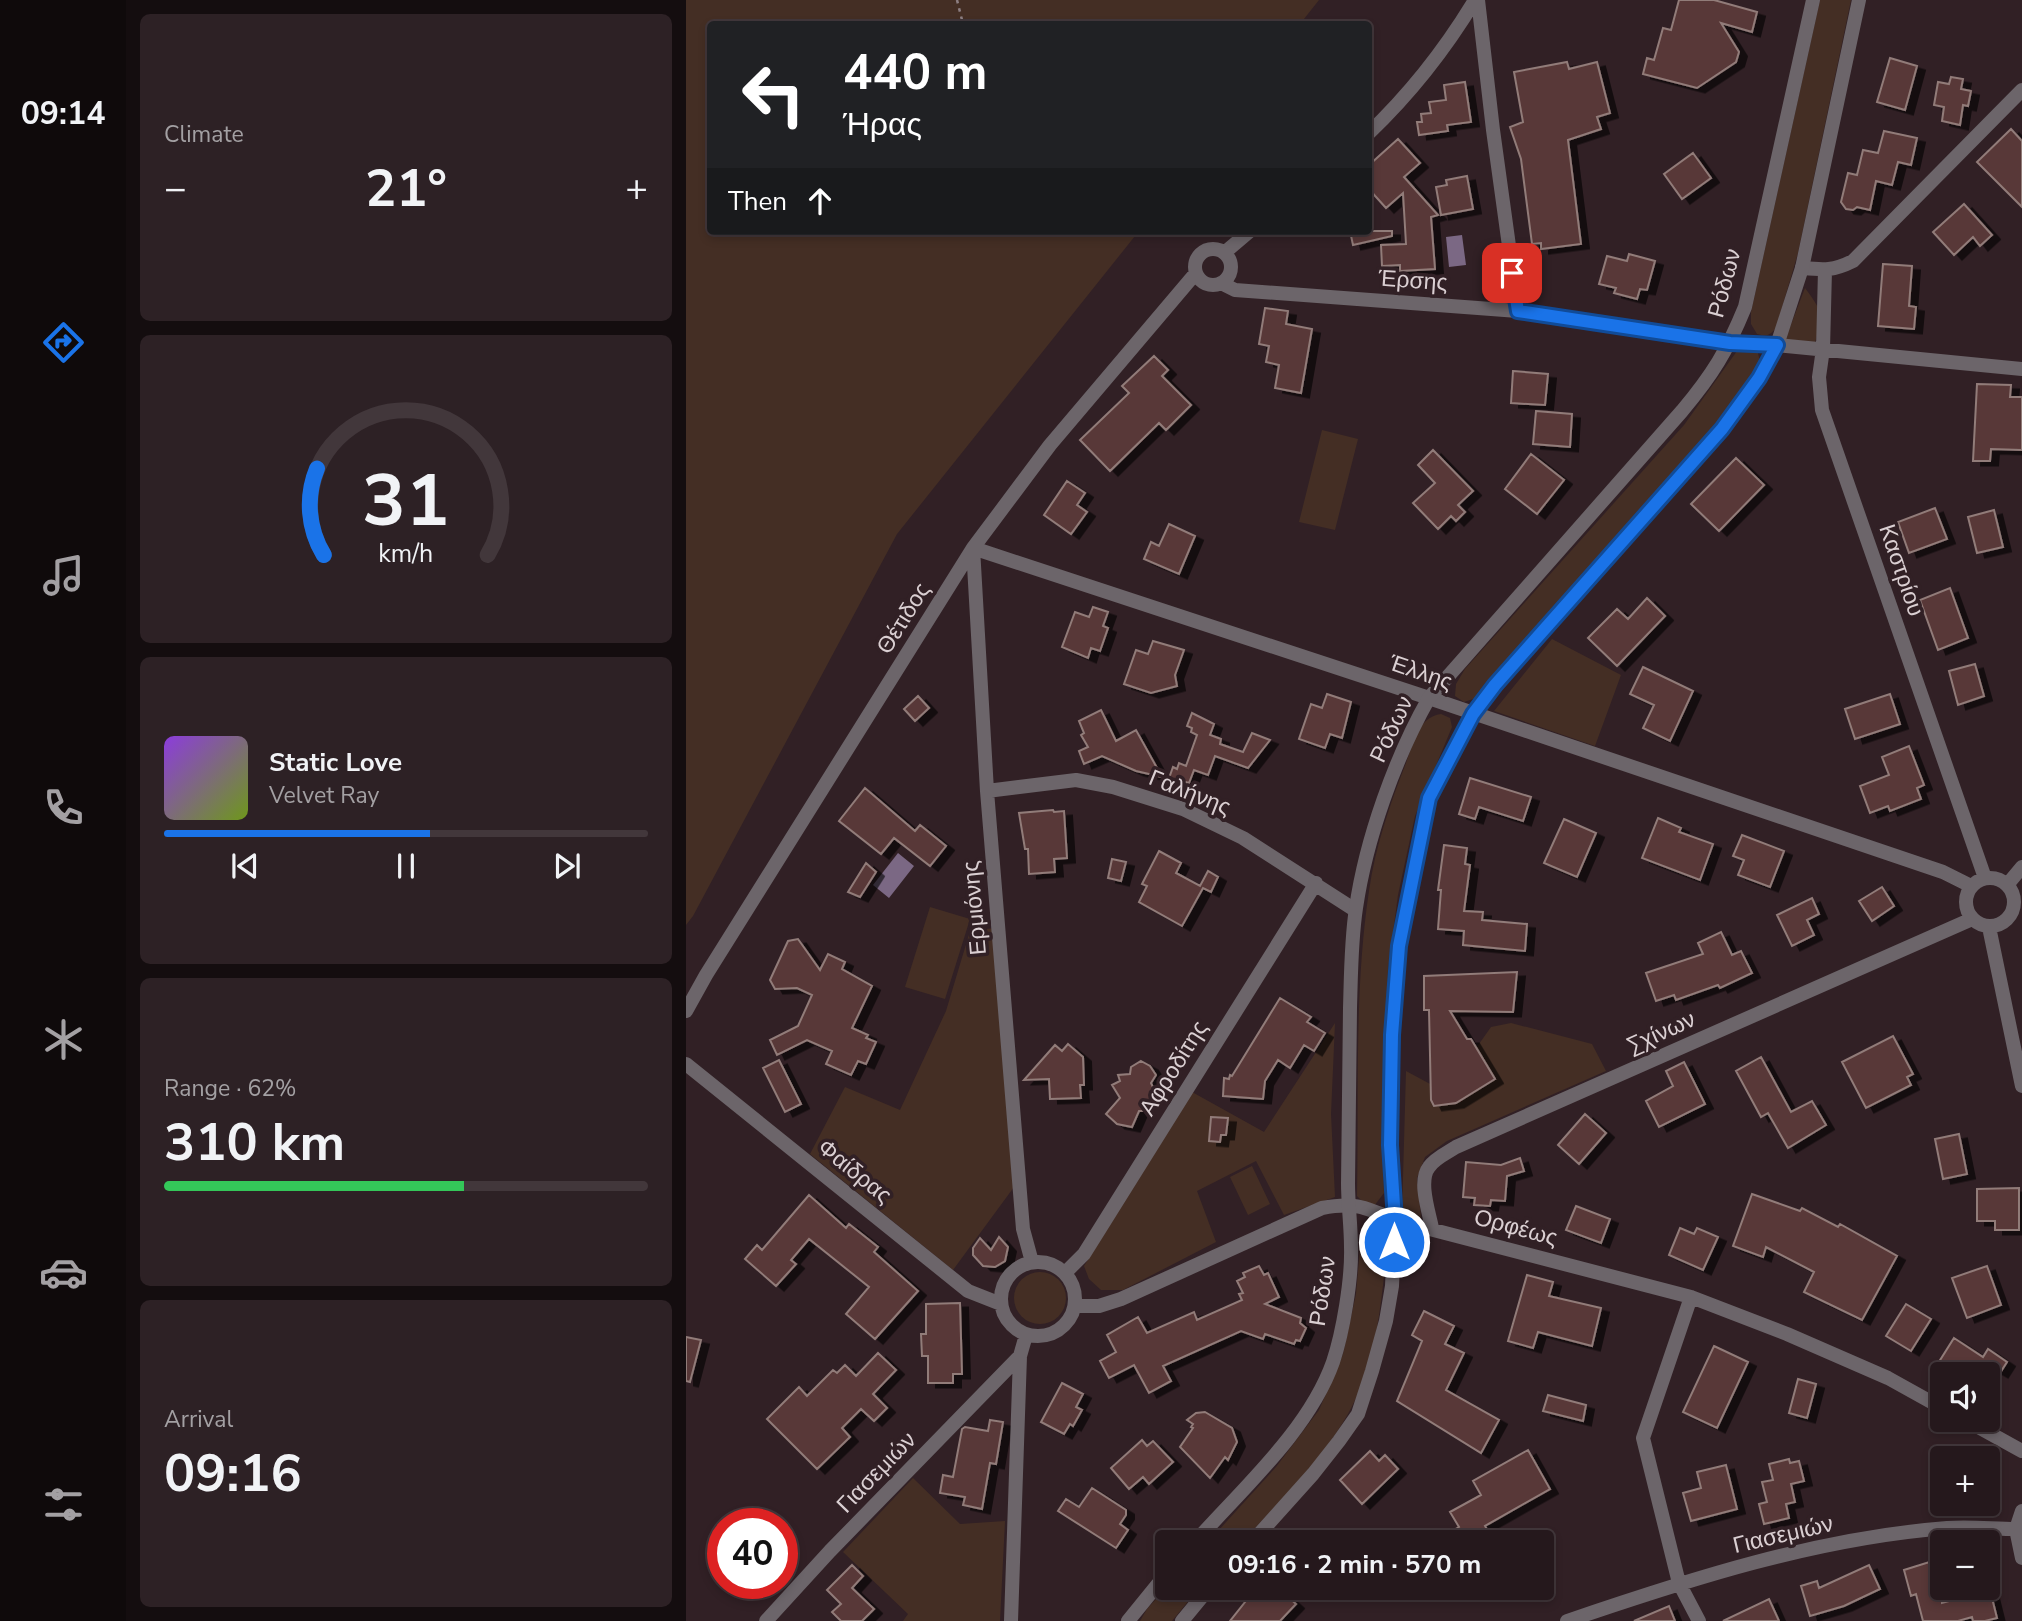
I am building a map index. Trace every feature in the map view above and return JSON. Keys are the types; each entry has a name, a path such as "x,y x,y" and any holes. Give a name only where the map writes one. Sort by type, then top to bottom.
{"street":[{"path":"1372,130 1426,69 1477,0"},
{"path":"1477,0 1518,311"},
{"name":"Ρόδων","path":"1206,1530 1294,1432 1317,1398 1333,1361 1347,1297 1352,1249 1348,1203 1349,1043 1356,910 1360,881 1400,757 1429,698 1682,411 1712,375 1730,343 1745,307 1813,0"},
{"path":"1263,1530 1313,1474 1358,1414 1386,1321 1392,1286 1395,1220 1390,1145 1392,1035 1399,946 1429,798 1473,714 1495,685 1722,429 1759,378 1777,345 1802,268 1859,0"},
{"path":"1802,268 1838,269 1853,261 2022,90"},
{"path":"1224,253 1245,235"},
{"path":"1211,249 1224,253 1230,259 1231,270 1221,283 1210,284 1195,274 1196,263 1201,254 1211,249"},
{"path":"1231,270 1258,291"},
{"name":"Καστρίου","path":"1825,270 1823,349 1819,377 1822,410 1985,878"},
{"name":"Θέτιδος","path":"686,1012 705,975 973,548 1050,445 1195,274"},
{"name":"Έρσης","path":"1221,283 1235,290 1518,311 1730,343 1823,349 2022,369"},
{"name":"Έλλης","path":"973,548 1429,698 1943,872 1971,886"},
{"name":"Ερμιόνης","path":"973,548 987,791 1023,1229 1032,1262"},
{"name":"Γαλήνης","path":"987,791 1076,780 1113,787 1183,809 1243,838 1356,910"},
{"path":"2007,885 2022,867"},
{"path":"1985,878 1998,879 2007,885 2018,905 2010,915 2001,923 1989,927 1972,919 1966,909 1966,898 1971,886 1985,878"},
{"name":"Αφροδίτης","path":"1065,1273 1084,1254 1315,883"},
{"name":"Σχίνων","path":"1432,1228 1424,1182 1426,1170 1456,1147 1972,919"},
{"path":"1989,927 2022,1086"},
{"name":"Φαίδρας","path":"686,1065 968,1291 1001,1304"},
{"path":"1075,1306 1100,1307 1322,1208 1348,1203"},
{"name":"Ορφέως","path":"1348,1203 1395,1220 1691,1297 1787,1334 1888,1378 1930,1401"},
{"path":"1044,1262 1065,1273 1074,1288 1075,1306 1065,1325 1057,1332 1037,1337 1026,1335 1010,1325 1001,1304 1005,1282 1021,1266 1044,1262"},
{"path":"1691,1297 1643,1438 1679,1583 1699,1621"},
{"path":"1011,1621 1020,1356 1026,1335"},
{"name":"Γιασεμιών","path":"766,1621 1020,1356"},
{"path":"1988,1432 2022,1451"},
{"path":"2022,1511 2016,1529 2022,1558"},
{"name":"Γιασεμιών","path":"1567,1621 1679,1583 1867,1538 1949,1528 2016,1529"},
{"path":"1128,1621 1155,1588"},
{"path":"1182,1621 1199,1600"}],"path":[{"path":"957,0 961,21"}],"shaded area":[{"path":"686,0 1319,0 1302,21 707,21 707,235 1136,235 897,534 686,925"},
{"path":"1820,0 1851,0 1798,253 1776,328 1768,335 1760,335 1751,324 1751,312"},
{"path":"1462,235 1466,265 1449,267 1446,237"},
{"path":"1805,288 1820,314 1815,343 1785,340"},
{"path":"1747,348 1758,353 1760,362 1706,436 1476,698 1464,702 1455,696 1456,684 1465,669 1684,425 1737,351"},
{"path":"1322,430 1358,439 1335,530 1299,522"},
{"path":"1552,639 1621,675 1595,746 1494,711"},
{"path":"1441,714 1450,718 1452,727 1415,816 1398,895 1388,970 1384,1193 1374,1206 1365,1204 1357,1196 1359,1005 1369,891 1384,826 1414,740 1427,720"},
{"path":"898,853 914,866 889,898 873,885"},
{"path":"930,907 970,919 945,999 905,987"},
{"path":"995,928 1014,1187 953,1270 810,1154 845,1087 900,1110 946,1011 970,931"},
{"path":"1335,1023 1331,1114 1335,1197 1284,1215 1256,1161 1197,1191 1216,1242 1123,1290 1101,1290 1089,1279 1084,1266 1192,1092 1264,1132"},
{"path":"1511,1023 1592,1044 1606,1071 1447,1141 1425,1157 1417,1178 1421,1218 1402,1213 1406,1071 1445,1092 1491,1027"},
{"path":"1252,1166 1270,1204 1248,1215 1230,1177"},
{"path":"1377,1225 1385,1230 1388,1241 1372,1353 1350,1411 1308,1470 1253,1530 1219,1530 1276,1467 1319,1410 1343,1354 1356,1294 1361,1237 1368,1226"},
{"path":"1040,1272 1059,1279 1066,1298 1059,1317 1040,1324 1021,1317 1014,1298 1021,1279"},
{"path":"913,1478 960,1524 1005,1521 1000,1621 903,1621 908,1614 843,1552"},
{"path":"1155,1600 1189,1600 1172,1621 1140,1621"}],"building":[{"path":"1679,0 1714,0 1757,12 1752,32 1721,23 1739,52 1736,62 1697,88 1643,74 1647,58 1654,60 1663,28 1671,30"},
{"path":"1890,58 1917,66 1905,110 1877,102"},
{"path":"1567,62 1569,69 1597,62 1610,113 1597,117 1601,129 1568,140 1581,244 1541,249 1541,243 1532,244 1521,159 1510,127 1523,122 1514,72"},
{"path":"1951,77 1963,79 1961,89 1971,91 1968,106 1963,105 1960,125 1942,121 1944,107 1934,105 1938,82 1949,84"},
{"path":"1465,82 1471,122 1447,125 1448,131 1419,135 1417,122 1422,122 1421,114 1431,113 1429,102 1446,100 1444,85"},
{"path":"2011,129 2022,141 2022,207 1977,162"},
{"path":"1884,131 1917,138 1911,165 1898,162 1892,185 1876,181 1870,210 1857,207 1853,210 1846,209 1841,202 1848,173 1857,175 1863,150 1878,153"},
{"path":"1398,139 1420,163 1404,177 1438,215 1431,217 1435,269 1400,271 1400,265 1382,266 1381,245 1406,244 1403,193 1386,208 1372,192 1372,162"},
{"path":"1693,153 1711,178 1682,199 1664,174"},
{"path":"1467,176 1473,209 1441,215 1436,187 1447,185 1446,180"},
{"path":"1964,204 1992,235 1980,246 1973,237 1954,255 1933,232"},
{"path":"1392,231 1392,236 1353,245 1351,235"},
{"path":"1629,254 1655,261 1647,290 1640,289 1637,299 1614,293 1616,288 1599,284 1607,256 1627,261"},
{"path":"1883,264 1912,266 1909,306 1916,307 1914,329 1878,326"},
{"path":"1265,308 1288,311 1286,324 1312,329 1301,393 1275,388 1279,365 1266,362 1269,346 1259,344"},
{"path":"1154,356 1168,370 1162,376 1191,405 1166,430 1159,423 1110,471 1080,440 1129,393 1122,386"},
{"path":"1513,371 1548,374 1545,405 1511,403"},
{"path":"1977,384 2011,385 2010,397 2022,397 2022,450 1991,449 1990,461 1973,461"},
{"path":"1536,411 1572,414 1570,447 1533,444"},
{"path":"1433,450 1473,491 1458,505 1465,512 1456,521 1451,516 1438,529 1413,503 1435,483 1418,465"},
{"path":"1531,454 1564,480 1537,514 1505,489"},
{"path":"1736,458 1764,485 1719,531 1691,504"},
{"path":"1067,481 1085,493 1077,505 1087,512 1071,534 1044,515"},
{"path":"1935,508 1947,539 1909,553 1898,522"},
{"path":"1994,510 2003,547 1977,553 1968,517"},
{"path":"1169,524 1195,536 1179,574 1144,559 1151,542 1159,546"},
{"path":"1950,588 1968,638 1938,650 1920,600"},
{"path":"1647,598 1665,616 1617,666 1588,638 1617,609 1628,619"},
{"path":"1093,607 1108,612 1103,626 1108,628 1100,651 1091,648 1088,658 1062,647 1075,612 1089,617"},
{"path":"1153,641 1184,650 1175,675 1177,686 1151,693 1124,684 1136,650 1148,654"},
{"path":"1975,664 1984,696 1958,705 1949,671"},
{"path":"1643,667 1693,691 1670,741 1643,728 1654,705 1630,694"},
{"path":"1327,694 1351,702 1342,738 1330,734 1325,748 1299,739 1311,704 1322,708"},
{"path":"1890,694 1900,724 1855,739 1845,709"},
{"path":"918,696 929,708 915,721 904,709"},
{"path":"1101,710 1116,741 1136,730 1162,777 1136,771 1102,756 1084,764 1079,751 1088,747 1081,735 1084,733 1079,721"},
{"path":"1192,713 1214,724 1210,735 1221,739 1220,744 1243,752 1252,733 1270,740 1248,768 1215,756 1208,775 1194,770 1189,783 1182,781 1181,785 1168,781 1173,767 1177,769 1179,763 1186,766 1197,735 1187,726"},
{"path":"1909,746 1924,785 1917,788 1921,799 1890,811 1888,806 1870,813 1860,786 1889,775 1882,757"},
{"path":"1470,778 1531,797 1523,821 1479,807 1475,819 1459,814"},
{"path":"865,788 915,831 920,825 946,846 930,866 894,838 881,854 839,821"},
{"path":"1064,811 1067,858 1054,859 1055,872 1029,874 1028,849 1025,849 1019,813"},
{"path":"1658,818 1681,828 1679,832 1713,844 1700,880 1642,858"},
{"path":"1564,819 1596,833 1577,877 1544,863"},
{"path":"1742,835 1784,851 1770,887 1738,875 1744,860 1733,856"},
{"path":"1444,845 1467,848 1465,864 1470,865 1464,911 1483,912 1482,920 1527,924 1525,951 1463,945 1464,931 1438,929 1441,890 1438,890"},
{"path":"1159,851 1181,863 1176,873 1200,886 1208,871 1218,877 1211,892 1203,888 1182,926 1139,902 1147,886 1142,884"},
{"path":"1112,859 1126,862 1121,881 1108,878"},
{"path":"866,863 876,872 860,897 848,892"},
{"path":"1882,887 1894,906 1872,921 1859,901"},
{"path":"1812,898 1819,914 1807,920 1814,935 1792,946 1777,915"},
{"path":"1721,932 1732,955 1741,951 1752,973 1720,988 1718,985 1676,1000 1674,995 1656,1001 1646,973 1703,954 1698,943"},
{"path":"798,939 820,970 828,954 845,962 842,969 872,986 852,1028 876,1042 866,1064 858,1061 851,1075 826,1064 832,1051 807,1040 777,1055 770,1040 798,1026 812,995 797,988 775,989 770,980 788,941"},
{"path":"1517,972 1513,1012 1450,1011 1495,1079 1456,1103 1434,1106 1431,1100 1429,1010 1424,1010 1424,976"},
{"path":"1280,998 1311,1017 1307,1022 1325,1033 1314,1051 1304,1045 1290,1068 1278,1060 1265,1081 1263,1099 1223,1096 1224,1078 1229,1079 1230,1075 1232,1076"},
{"path":"1893,1036 1913,1074 1907,1077 1911,1085 1866,1108 1842,1062"},
{"path":"1068,1044 1083,1057 1084,1085 1080,1085 1081,1098 1050,1099 1049,1079 1024,1080 1055,1045 1062,1051"},
{"path":"1761,1057 1791,1112 1812,1101 1826,1125 1788,1148 1768,1113 1761,1117 1736,1071"},
{"path":"779,1060 801,1104 785,1112 763,1068"},
{"path":"1141,1061 1150,1066 1156,1075 1151,1083 1155,1091 1150,1093 1152,1103 1144,1103 1144,1111 1139,1111 1132,1127 1117,1124 1106,1114 1120,1098 1112,1085 1120,1081 1118,1075 1130,1074 1131,1067"},
{"path":"1684,1062 1705,1104 1659,1127 1646,1101 1673,1086 1666,1071"},
{"path":"1585,1114 1606,1133 1579,1164 1558,1145"},
{"path":"1211,1117 1228,1118 1226,1135 1221,1135 1220,1142 1209,1141"},
{"path":"1959,1134 1967,1174 1943,1179 1935,1139"},
{"path":"1520,1158 1524,1171 1507,1176 1505,1201 1491,1200 1490,1206 1474,1205 1475,1198 1463,1197 1466,1162 1501,1165"},
{"path":"2019,1188 2019,1230 1995,1230 1995,1221 1977,1221 1977,1189"},
{"path":"1752,1194 1800,1211 1802,1208 1838,1227 1840,1224 1897,1256 1862,1320 1804,1292 1814,1272 1766,1247 1763,1257 1733,1246"},
{"path":"809,1195 846,1228 849,1224 878,1247 874,1252 918,1291 875,1339 846,1314 869,1287 809,1239 791,1260 796,1264 776,1286 745,1259 757,1245 762,1250"},
{"path":"1576,1206 1610,1219 1601,1243 1566,1230"},
{"path":"1680,1228 1694,1234 1697,1228 1718,1237 1703,1270 1669,1255"},
{"path":"999,1237 1008,1247 1005,1261 995,1267 983,1266 973,1255 973,1248 980,1238 991,1250"},
{"path":"1259,1266 1264,1275 1268,1273 1279,1297 1265,1304 1301,1318 1300,1323 1306,1328 1300,1341 1296,1340 1294,1344 1265,1334 1263,1339 1241,1331 1163,1366 1171,1381 1149,1393 1134,1365 1109,1378 1100,1361 1116,1352 1107,1335 1138,1317 1147,1333 1194,1312 1197,1320 1242,1300 1239,1294 1243,1293 1237,1281 1245,1277 1243,1273"},
{"path":"1987,1266 2001,1305 1967,1318 1952,1278"},
{"path":"1527,1275 1553,1282 1549,1296 1601,1308 1592,1346 1538,1332 1533,1348 1508,1341"},
{"path":"960,1303 962,1374 953,1374 953,1383 928,1383 928,1356 922,1356 921,1334 926,1334 926,1304"},
{"path":"1906,1304 1931,1319 1911,1351 1886,1336"},
{"path":"1424,1311 1454,1326 1445,1344 1464,1353 1446,1390 1499,1420 1481,1453 1397,1401 1422,1341 1412,1335"},
{"path":"686,1337 701,1340 690,1382 686,1381"},
{"path":"1954,1338 1983,1357 1988,1349 2007,1362 2000,1373 2000,1362 1939,1362"},
{"path":"1714,1346 1748,1362 1717,1428 1683,1412"},
{"path":"878,1353 896,1370 873,1394 887,1408 874,1421 861,1409 842,1428 850,1437 817,1469 767,1419 799,1387 807,1396 833,1370 837,1373 845,1365 856,1376"},
{"path":"1798,1379 1816,1384 1807,1418 1789,1413"},
{"path":"1062,1383 1083,1394 1076,1407 1082,1410 1073,1426 1070,1424 1064,1434 1041,1422"},
{"path":"1548,1395 1586,1405 1583,1421 1543,1411"},
{"path":"1205,1412 1232,1428 1237,1442 1228,1460 1225,1457 1210,1478 1180,1447 1193,1428 1193,1424 1187,1420 1196,1413"},
{"path":"990,1420 1003,1422 996,1464 990,1463 982,1509 963,1505 965,1497 940,1493 943,1475 953,1477 962,1429 965,1427 988,1431"},
{"path":"1142,1440 1147,1446 1153,1441 1173,1462 1149,1484 1143,1477 1129,1489 1111,1468"},
{"path":"1528,1450 1550,1489 1485,1526 1487,1530 1454,1530 1459,1527 1450,1512 1481,1495 1473,1481"},
{"path":"1370,1451 1379,1461 1385,1455 1398,1469 1362,1504 1340,1480"},
{"path":"1789,1459 1790,1463 1799,1461 1804,1481 1791,1484 1795,1502 1786,1504 1789,1518 1764,1524 1759,1504 1767,1502 1762,1482 1773,1480 1769,1464"},
{"path":"1726,1465 1737,1509 1691,1521 1683,1493 1701,1488 1697,1472"},
{"path":"1092,1488 1126,1510 1120,1524 1128,1530 1116,1548 1058,1511 1066,1499 1079,1507"},
{"path":"1930,1562 1930,1600 1942,1600 1942,1603 1953,1600 1992,1600 1997,1618 1985,1621 1973,1621 1972,1617 1958,1621 1923,1621 1916,1594 1911,1596 1904,1570"},
{"path":"852,1565 863,1576 852,1588 874,1609 862,1621 841,1621 832,1612 841,1604 827,1590"},
{"path":"1869,1565 1880,1589 1844,1606 1810,1616 1801,1586 1817,1581 1819,1588"},
{"path":"1769,1599 1779,1621 1723,1621"},
{"path":"1247,1600 1292,1600 1296,1604 1280,1621 1230,1621"},
{"path":"1669,1606 1675,1621 1634,1621"}],"route":[{"path":"1394,1242 1390,1145 1392,1035 1399,946 1429,798 1473,714 1495,685 1722,429 1759,378 1777,345 1730,343 1518,311 1512,273"}]}
